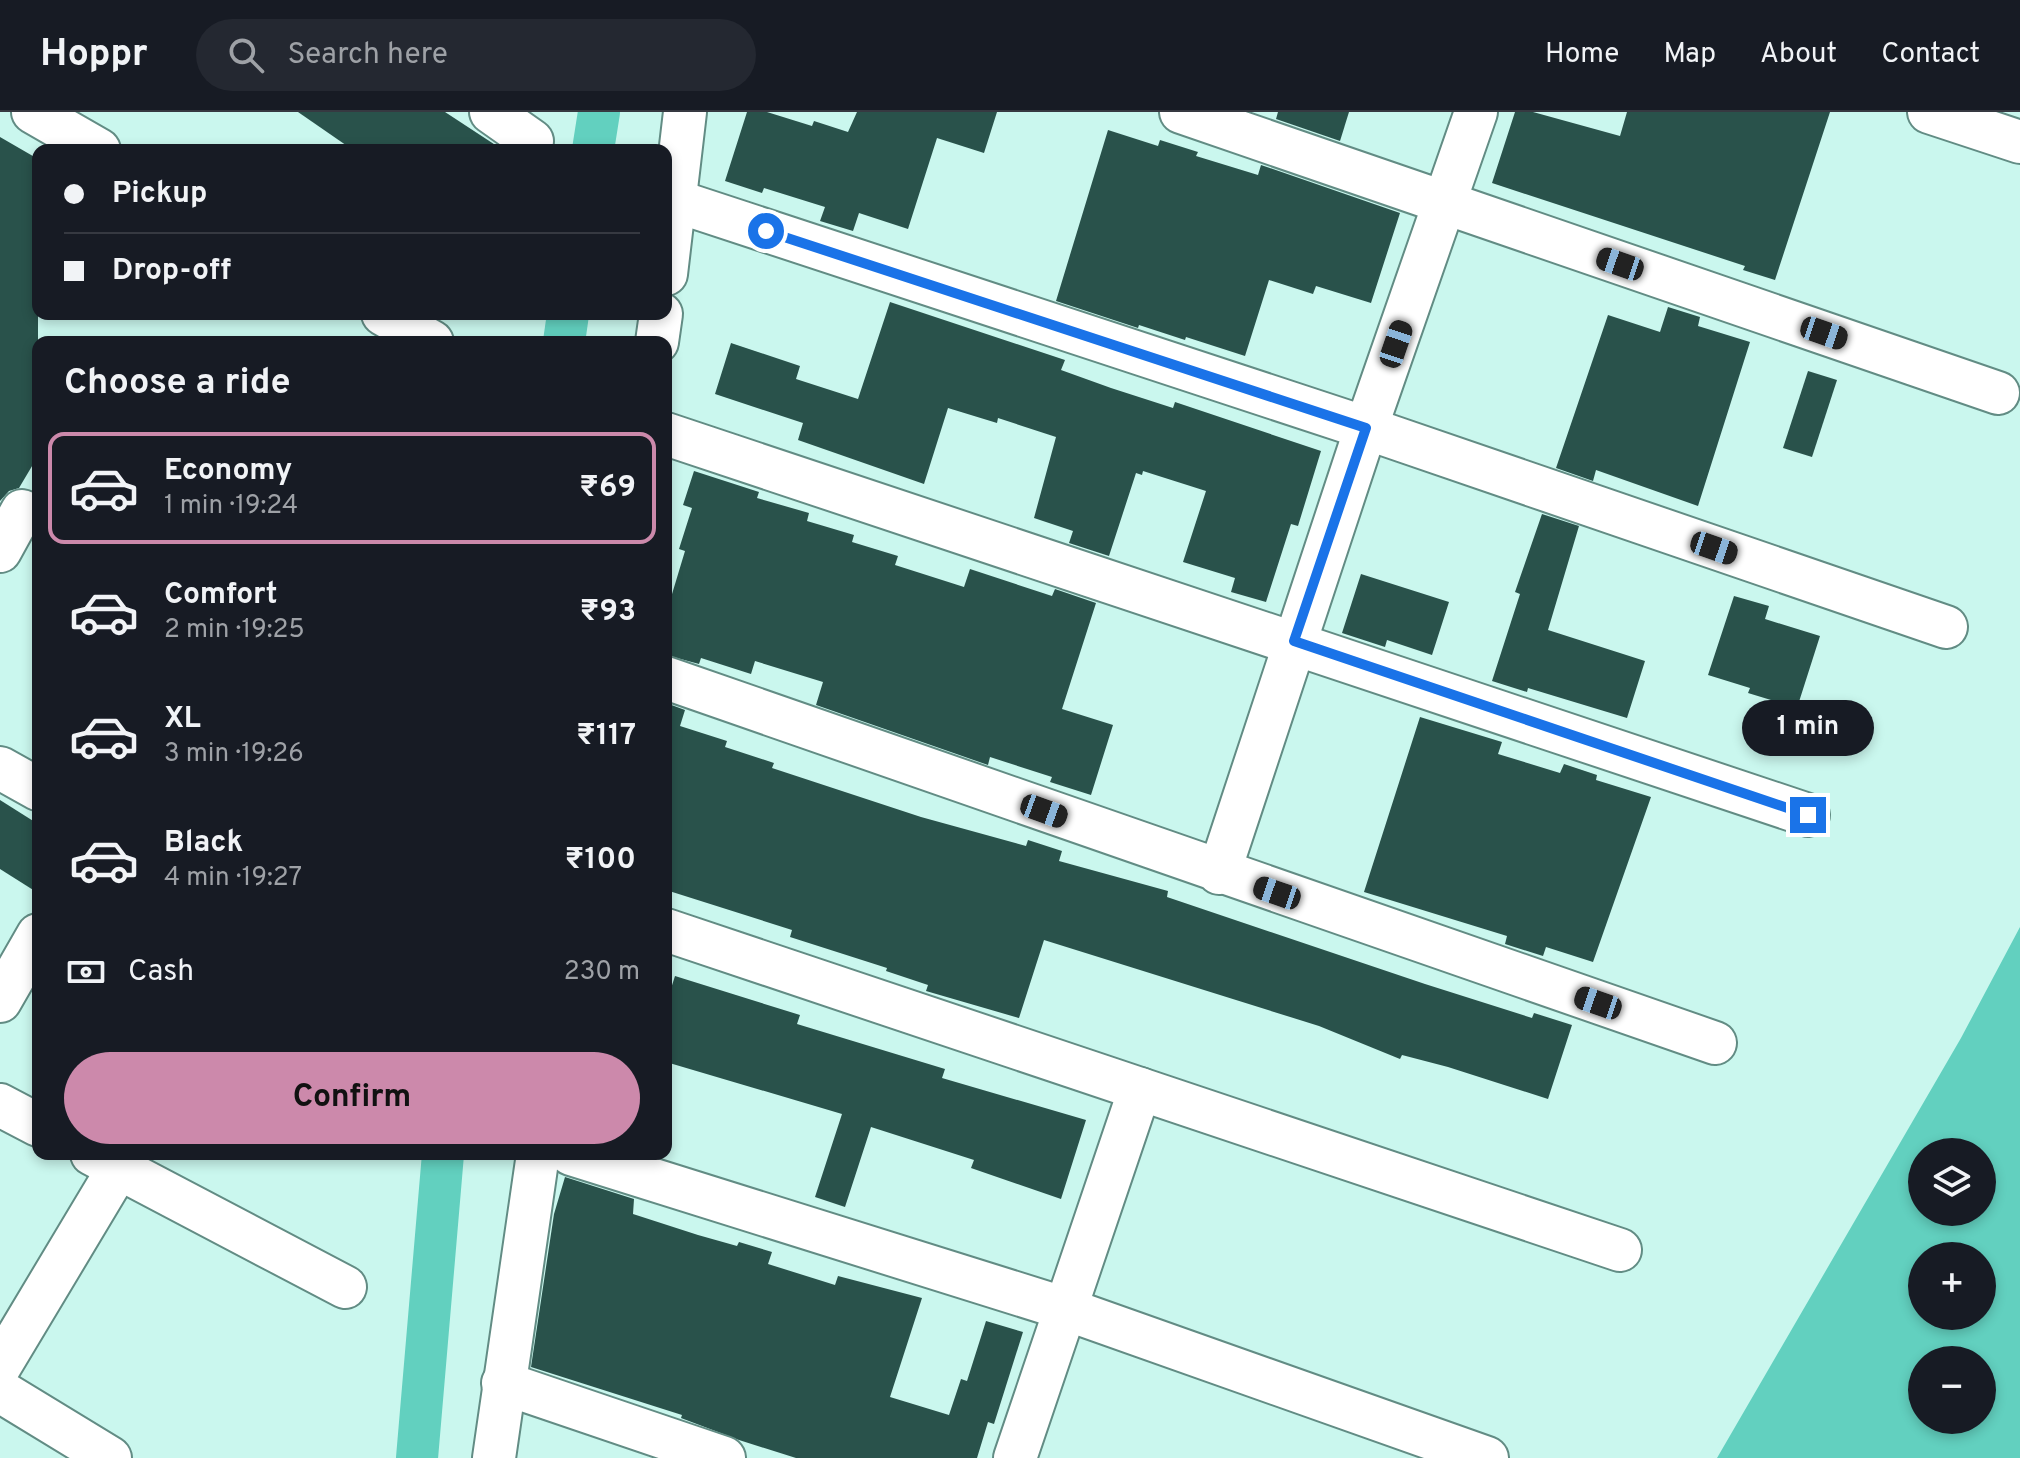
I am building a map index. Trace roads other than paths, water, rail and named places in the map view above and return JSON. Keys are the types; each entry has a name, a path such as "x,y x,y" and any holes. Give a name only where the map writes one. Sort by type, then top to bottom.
{"street":[{"path":"33,112 89,144"},
{"path":"491,112 532,141"},
{"path":"672,230 685,112"},
{"path":"1181,112 1998,393"},
{"path":"1219,873 1294,641 1476,112"},
{"path":"1929,112 2020,142"},
{"path":"676,201 1366,428 1946,627"},
{"path":"394,320 422,336"},
{"path":"672,436 1808,815"},
{"path":"0,551 20,510"},
{"path":"672,680 1219,873 1715,1043"},
{"path":"0,768 32,786"},
{"path":"672,932 1620,1250"},
{"path":"0,1001 32,945"},
{"path":"1015,1458 1140,1089"},
{"path":"0,1105 32,1122"},
{"path":"0,1366 111,1160"},
{"path":"114,1160 345,1287"},
{"path":"494,1458 537,1160"},
{"path":"590,1160 1066,1309 1487,1458"},
{"path":"503,1383 724,1458"},
{"path":"0,1391 110,1458"}],"waterway":[{"path":"594,144 599,112"},
{"path":"565,336 567,320"},
{"path":"417,1458 442,1160"}]}
